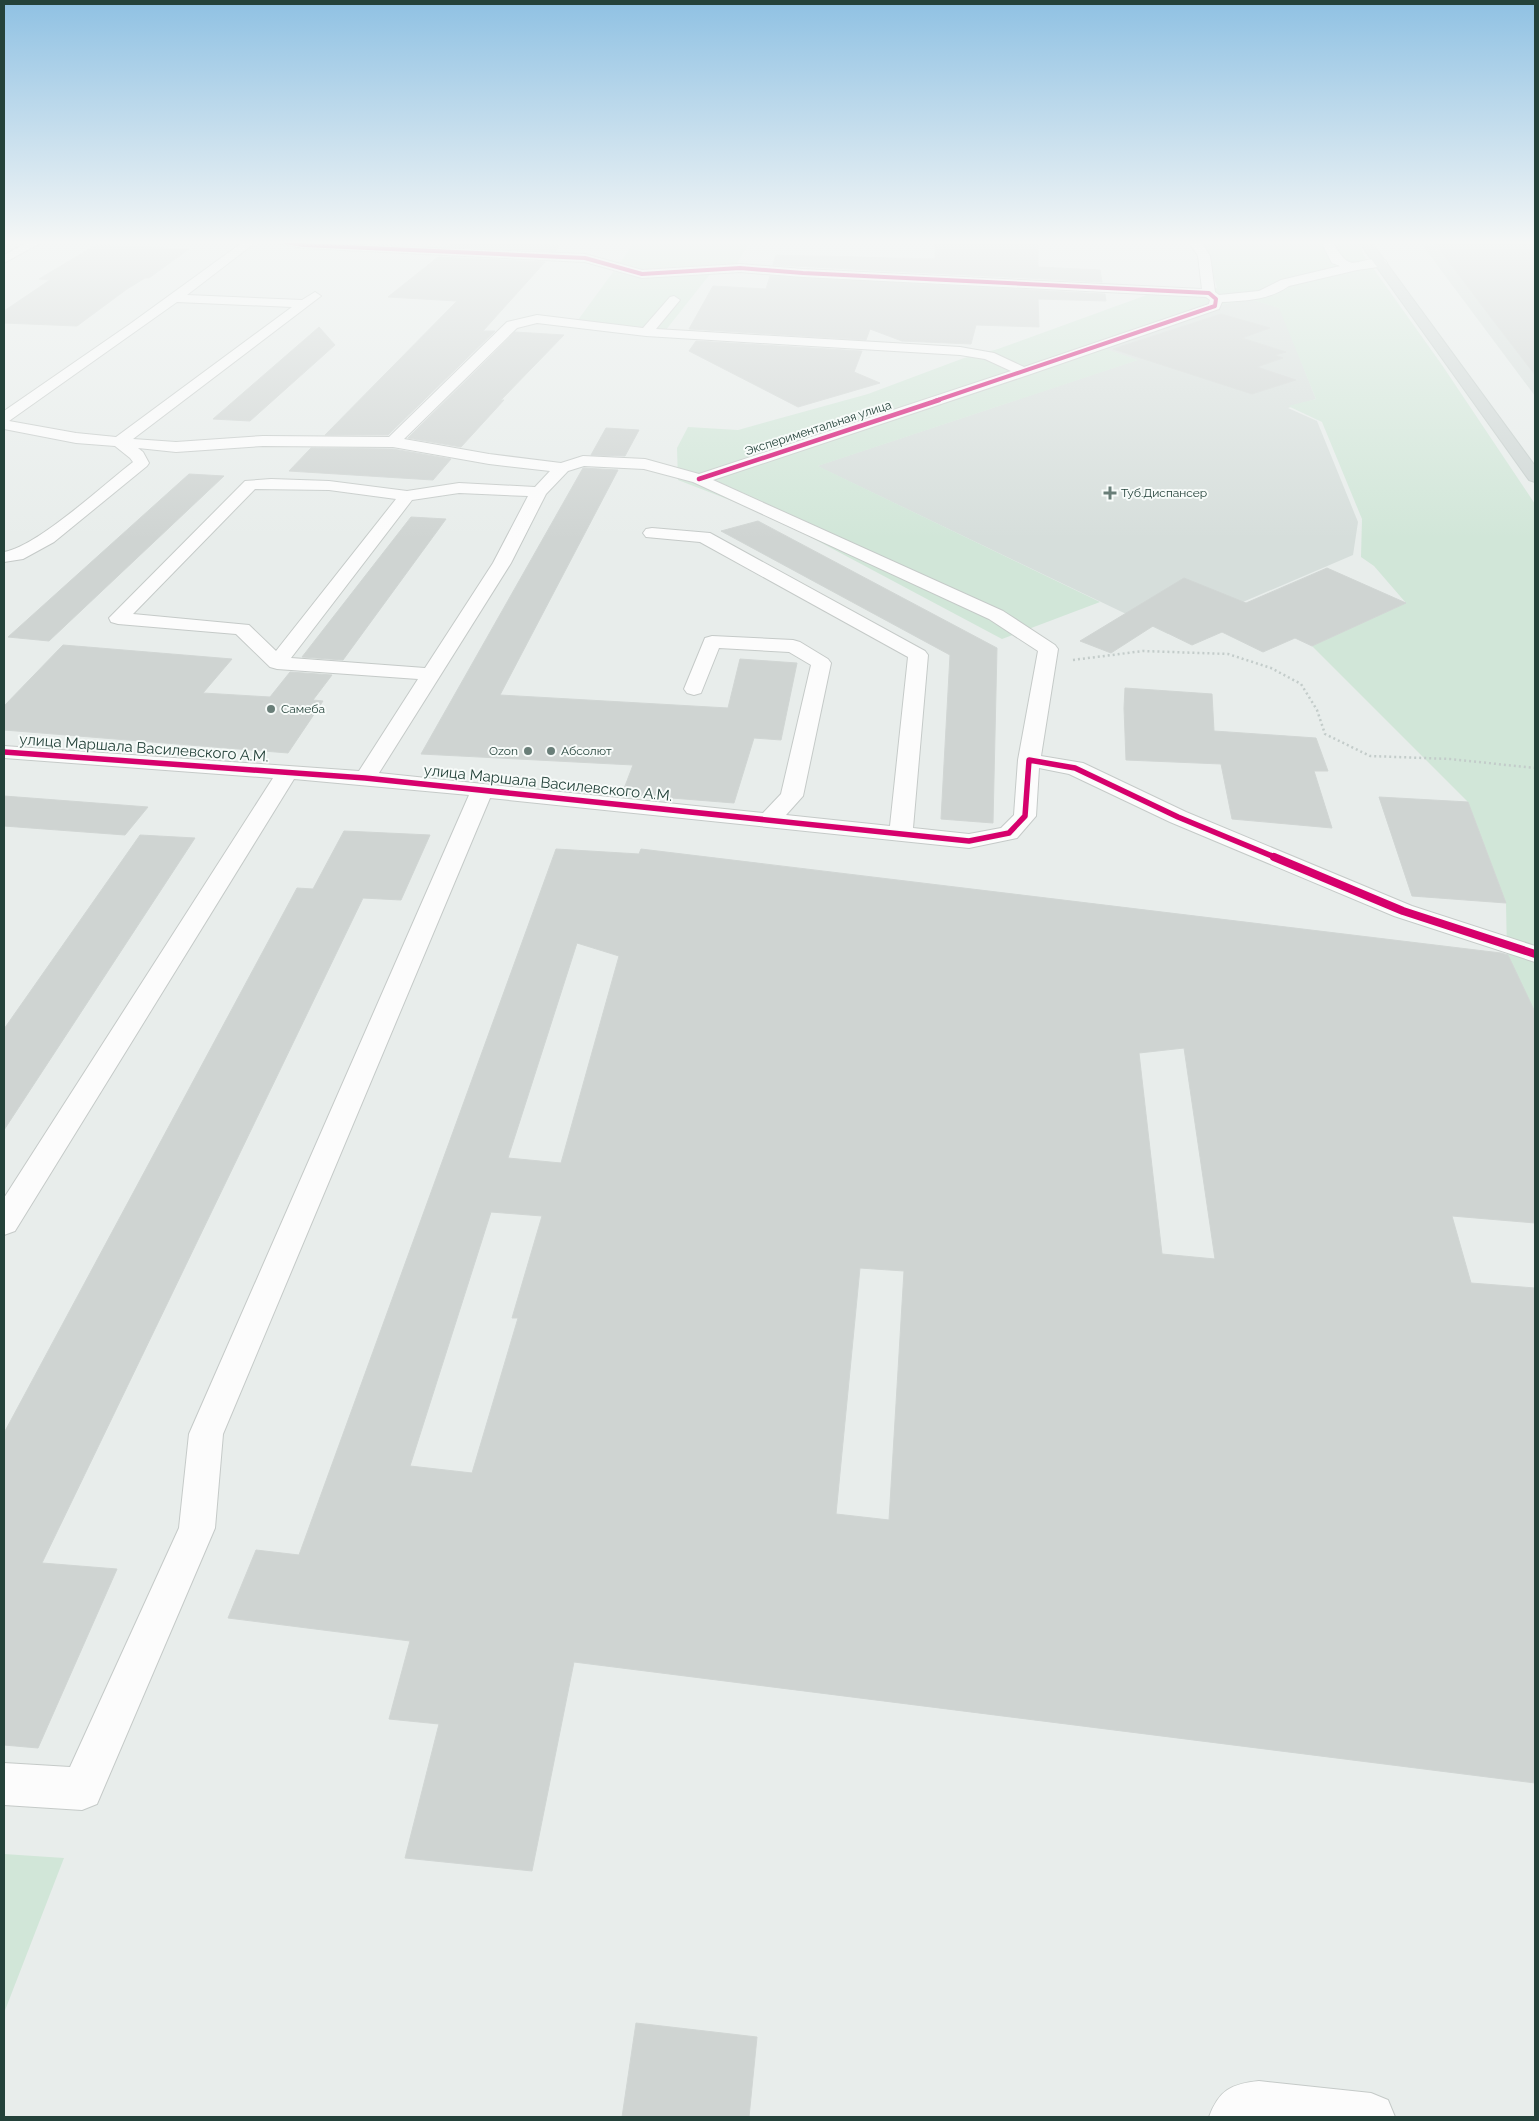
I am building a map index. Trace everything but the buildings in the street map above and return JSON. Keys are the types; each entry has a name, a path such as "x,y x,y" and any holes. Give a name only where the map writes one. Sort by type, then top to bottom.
{"main road":[{"path":"1437,341 1535,477"}],"street":[{"path":"4,418 114,341"},
{"path":"119,442 255,341"},
{"path":"393,442 496,341"},
{"path":"794,341 960,351 989,356 1024,372"},
{"name":"Экспериментальная улица","path":"698,478 1114,341"},
{"path":"4,425 76,438 176,447 263,442 393,442 489,459 562,468 583,461 645,464 698,478 996,615 1048,649"},
{"path":"4,557 17,555 48,538 141,463 138,455 119,442"},
{"path":"459,488 489,459"},
{"path":"365,778 502,563 539,492 562,468"},
{"path":"431,674 277,664 242,628 118,618 251,484 299,483 358,487 408,496 459,488 539,492"},
{"path":"277,664 408,496"},
{"path":"652,533 704,537 918,655 901,833"},
{"path":"694,689 712,642 793,646 820,663 792,796 768,820"},
{"name":"улица Маршала Василевского А.М.","path":"4,752 365,778 969,841 1009,833 1025,816 1030,760 1048,649"},
{"path":"1030,760 1075,768 1187,821 1403,911 1535,954"},
{"path":"4,1223 288,772"},
{"path":"4,1784 82,1789 197,1528 206,1434 482,790"},
{"path":"792,796 807,824"},
{"path":"1233,2117 1243,2106 1259,2105 1371,2117"}],"path":[{"path":"1048,649 1075,662 1143,651 1228,654 1271,668 1301,684 1317,710 1325,734 1370,756 1450,759 1535,768"}],"shaded area":[{"name":"Туб.Диспансер","path":"1116,341 1293,341 1316,399 1288,408 1317,421 1358,522 1353,555 1168,634 817,466 1137,360 1099,347"},
{"path":"1494,341 1535,341 1535,396"}],"green space":[{"path":"1020,341 1117,341 1100,347 1138,360 818,466 1100,602 1002,639 771,516 678,480 677,448 688,427 738,430 868,394 964,358"},
{"path":"1292,341 1425,341 1535,504 1535,1014 1507,954 1506,903 1468,802 1312,646 1406,603 1374,566 1361,557 1362,519 1322,422 1288,406 1316,399"},
{"path":"4,1854 64,1858 4,2013"}],"cycle path":[{"path":"699,479 1113,341"},
{"path":"4,752 365,778 969,841 1009,833 1025,816 1029,760 1075,768 1178,817 1403,911 1535,954"}],"place":[{"name":"Туб.Диспансер","path":"1110,493"},
{"name":"Самеба","path":"271,709"},
{"name":"Ozon","path":"528,751"},
{"name":"Абсолют","path":"551,751"}]}
